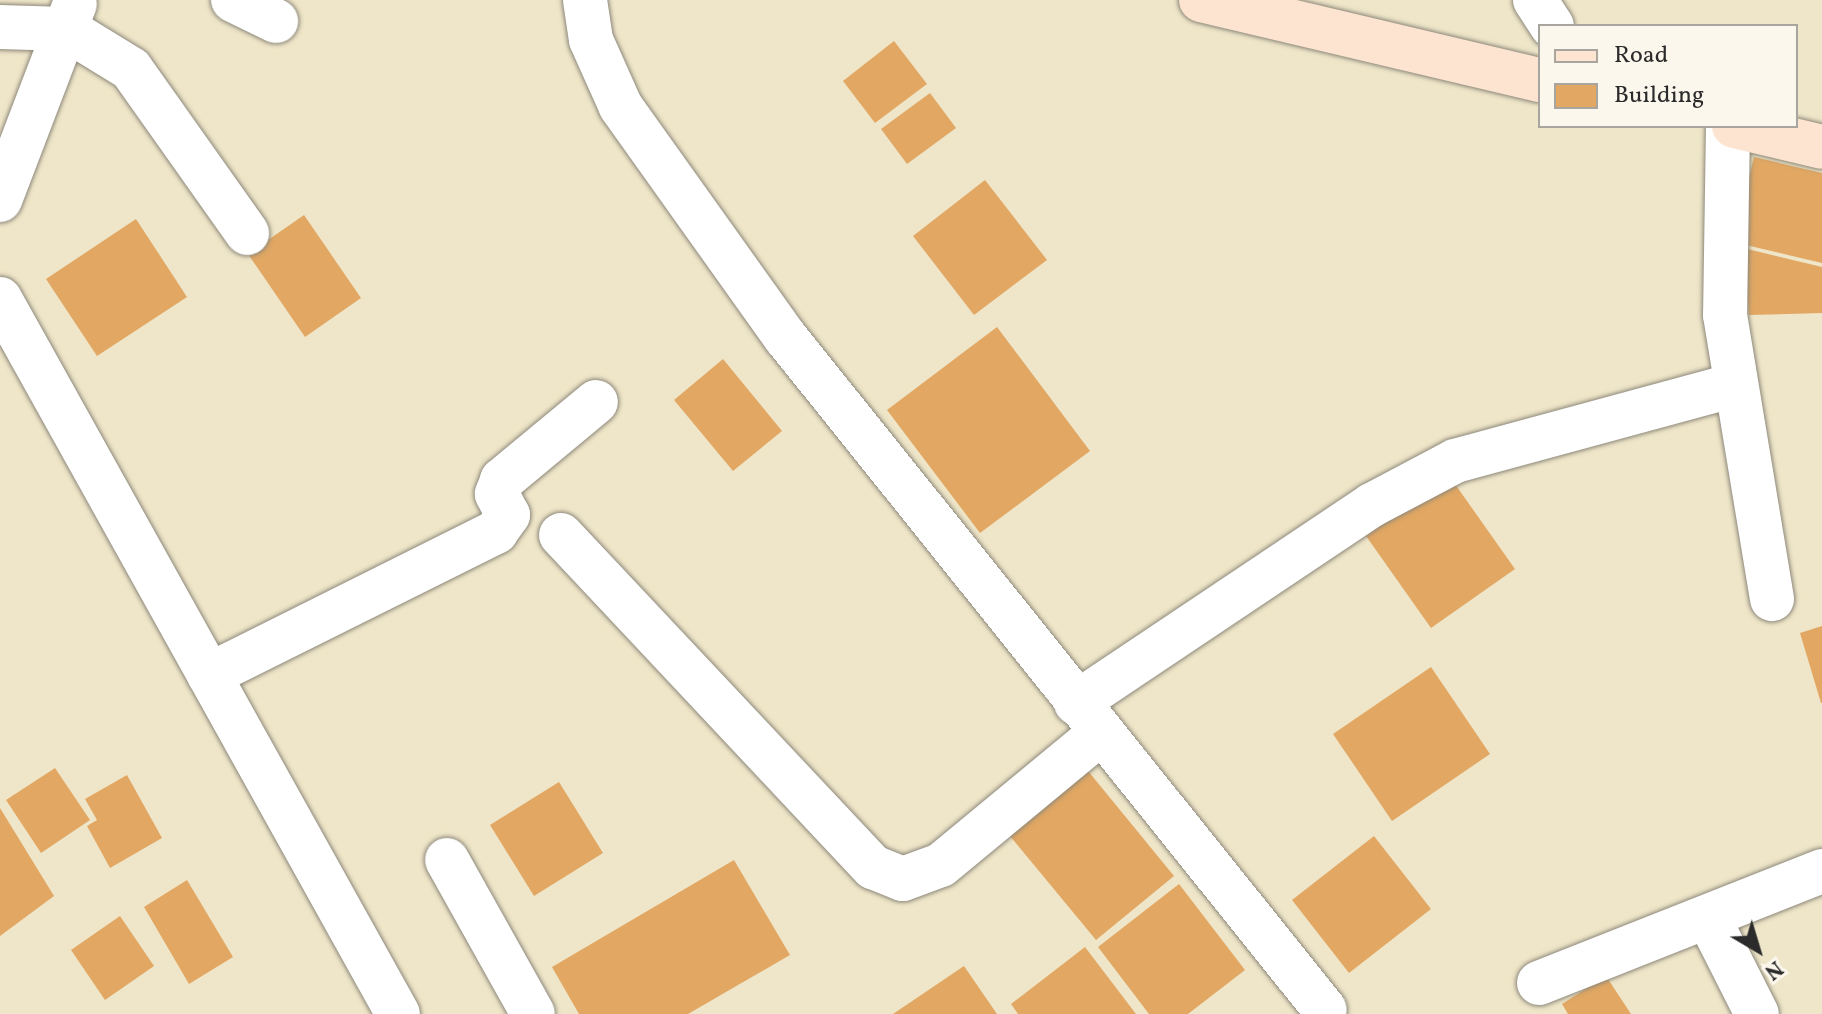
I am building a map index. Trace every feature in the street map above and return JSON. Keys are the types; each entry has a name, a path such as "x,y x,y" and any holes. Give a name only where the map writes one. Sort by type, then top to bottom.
{"main road":[{"path":"1201,0 1538,80"},
{"path":"1740,128 1822,147"}],"street":[{"path":"233,0 276,21"},
{"path":"585,0 591,40 621,107 786,338 1087,719 1325,1010"},
{"path":"1535,0 1551,24"},
{"path":"0,27 71,14"},
{"path":"0,200 71,14"},
{"path":"71,14 131,69 247,233"},
{"path":"1731,128 1725,315 1772,599"},
{"path":"0,299 398,1014"},
{"path":"561,535 873,867 903,879 941,865 1087,719 1372,505 1455,461 1735,385"},
{"path":"209,675 496,532 508,515 497,494 502,480 596,402"},
{"path":"447,860 533,1014"},
{"path":"1539,983 1709,919 1822,871"},
{"path":"1709,919 1757,1014"}],"building":[{"path":"894,41 927,84 875,123 843,81"},
{"path":"930,93 956,128 907,164 881,129"},
{"path":"1754,157 1822,173 1822,263 1733,242"},
{"path":"985,180 1047,260 974,315 913,236"},
{"path":"304,215 361,298 305,337 248,254"},
{"path":"136,219 187,297 97,356 46,279"},
{"path":"1743,248 1822,267 1822,313 1749,315"},
{"path":"997,327 1090,451 980,533 887,410"},
{"path":"723,359 782,431 733,471 674,400"},
{"path":"1450,477 1515,569 1431,628 1366,536"},
{"path":"1822,626 1822,703 1821,703 1800,633"},
{"path":"1431,667 1490,754 1392,821 1333,734"},
{"path":"1084,766 1174,876 1096,940 1005,830"},
{"path":"55,768 90,820 41,853 6,800"},
{"path":"127,775 162,838 110,868 87,826 97,820 85,799"},
{"path":"559,782 603,853 534,896 490,825"},
{"path":"0,808 54,896 0,936"},
{"path":"1374,836 1431,909 1349,973 1292,900"},
{"path":"734,860 790,955 688,1014 579,1014 552,967"},
{"path":"187,880 233,957 189,984 144,907"},
{"path":"1179,884 1245,970 1188,1014 1149,1014 1098,947"},
{"path":"120,916 154,966 105,1000 71,950"},
{"path":"1085,947 1136,1014 1018,1014 1011,1004"},
{"path":"964,966 997,1014 893,1014"},
{"path":"1606,976 1631,1014 1568,1014 1562,1004"}]}
